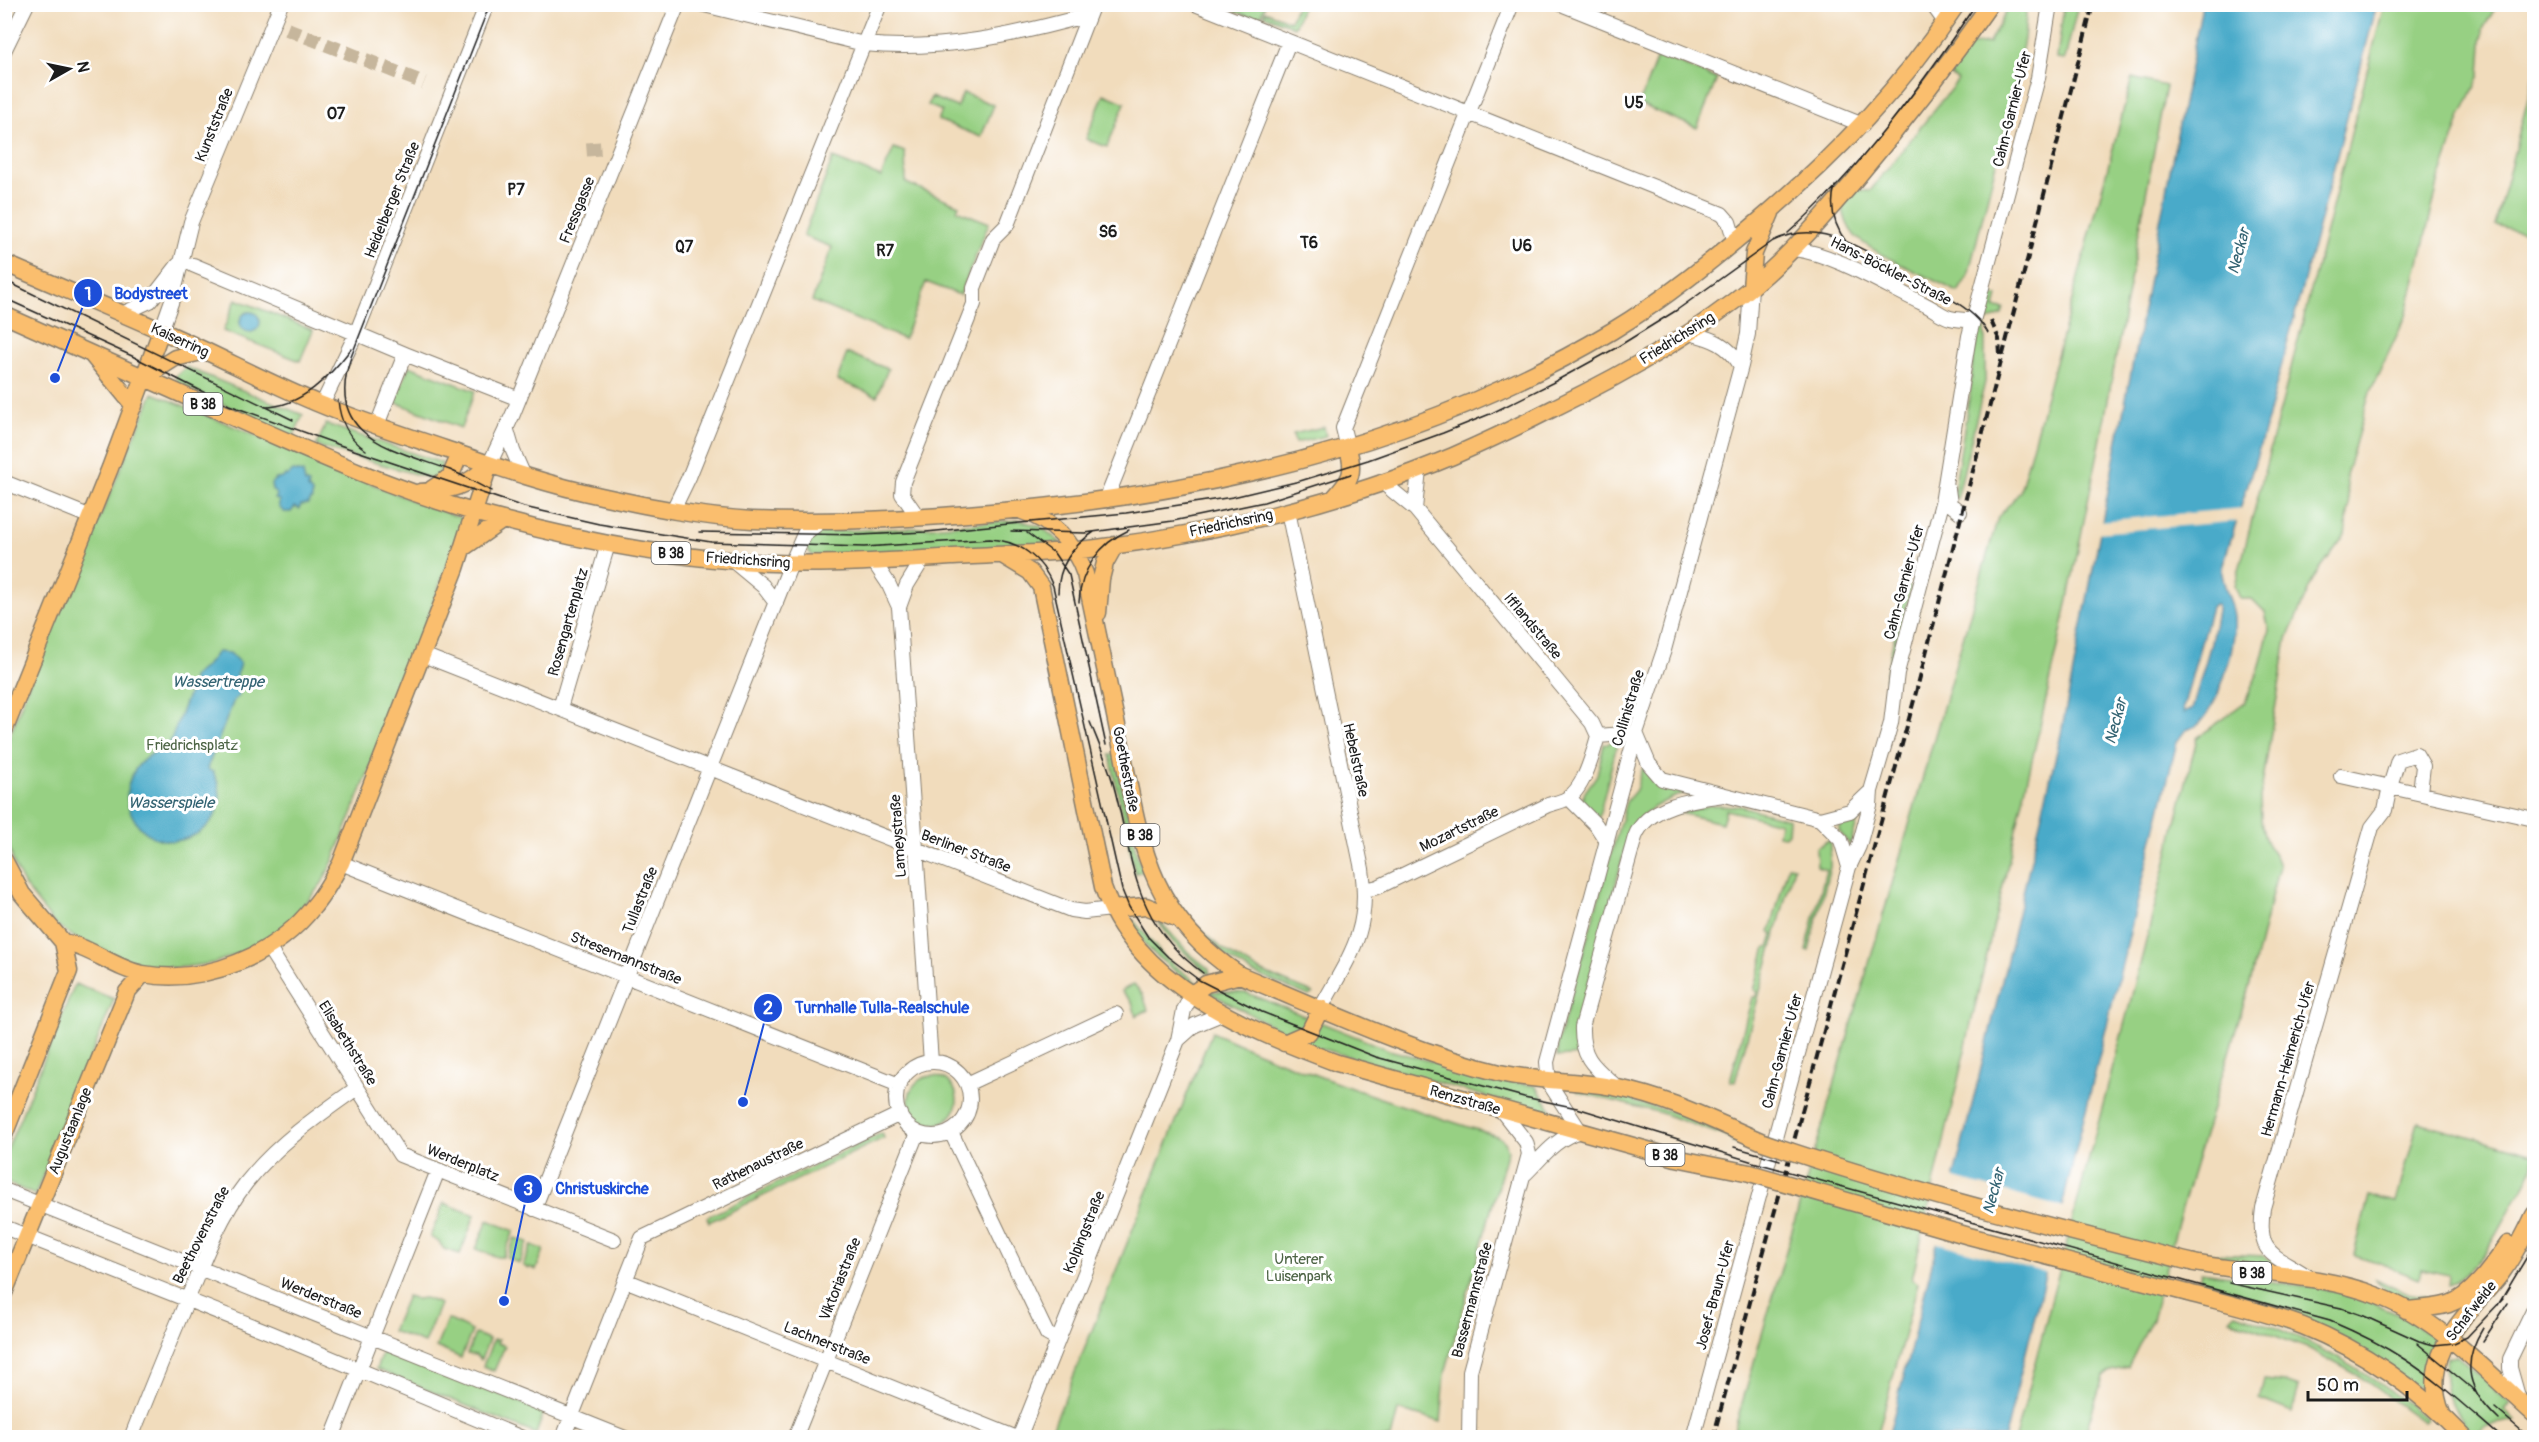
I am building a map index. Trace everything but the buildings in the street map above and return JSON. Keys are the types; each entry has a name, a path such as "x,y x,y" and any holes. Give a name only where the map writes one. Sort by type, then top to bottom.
{"main road":[{"path":"1019,510 1106,500 1232,477 1348,448 1444,414 1571,354 1615,329 1676,288 1811,176 1863,125 1912,69 1958,4"},
{"name":"Friedrichsring","path":"145,377 304,449 409,492 503,520 608,544 734,561 791,564 874,562 1074,550 1115,545 1288,511 1382,482 1480,444 1588,392 1689,333 1751,287 1794,249 1895,133 1990,4"},
{"path":"1751,287 1754,253 1772,210"},
{"name":"Kaiserring","path":"4,263 162,331 241,370 322,405"},
{"name":"B 38","path":"4,315 145,377"},
{"path":"5,729 91,518 162,331"},
{"path":"145,377 175,358 206,351"},
{"path":"92,354 134,406"},
{"name":"B 38","path":"322,405 524,476 596,495 673,510 754,520 918,517 1019,510 1047,521 1062,534 1074,550"},
{"path":"1333,498 1348,482 1352,474 1348,448"},
{"path":"460,454 474,512"},
{"path":"428,491 450,477 460,454"},
{"path":"409,492 453,490 468,483 489,465"},
{"path":"63,942 76,945 143,974 203,972 239,962 268,947 301,921 314,906 341,863 463,548 489,465"},
{"path":"463,548 503,520"},
{"path":"1094,622 1100,608 1101,579 1105,563 1115,545"},
{"name":"Goethestraße","path":"1074,550 1085,574 1143,850 1155,880 1176,918 1197,943 1216,960 1240,975 1321,1008"},
{"name":"B 38","path":"1001,555 1030,572 1041,586 1103,887 1112,909 1126,933 1146,958 1192,994"},
{"path":"4,860 22,894 63,942 69,970 65,986 4,1135"},
{"path":"1112,909 1146,906 1176,918"},
{"name":"Augustaanlage","path":"4,1293 126,992 143,974"},
{"path":"1192,994 1207,984 1240,975"},
{"name":"Renzstraße","path":"1192,994 1284,1043 1337,1063 1676,1158 1750,1173 1969,1236 2288,1321 2334,1341 2384,1368 2442,1414"},
{"path":"1284,1043 1309,1032 1321,1008"},
{"name":"B 38","path":"1321,1008 1408,1044 1501,1073 1618,1088 1669,1102 1764,1142 1834,1166 1988,1210 2194,1263 2240,1272 2311,1279 2370,1293 2406,1310 2448,1338 2535,1414"},
{"path":"2406,1310 2438,1307 2456,1301 2472,1288 2501,1254 2523,1223 2535,1215"},
{"name":"Schafweide","path":"2442,1414 2437,1397 2437,1366 2448,1338 2518,1249 2535,1215"},
{"name":"B 38","path":"2442,1414 2465,1437"}],"street":[{"path":"4,51 27,4"},
{"name":"Kunststraße","path":"162,331 174,293 187,263 191,222 281,4"},
{"name":"Heidelberger Straße","path":"322,405 356,334 487,4"},
{"name":"Fressgasse","path":"489,465 519,399 678,4"},
{"path":"700,4 864,44 944,43 1000,38 1091,10"},
{"path":"673,510 693,468 880,4"},
{"path":"1195,4 1722,214 1729,222 1734,242"},
{"path":"1348,448 1343,428 1512,4"},
{"path":"1561,4 1863,125"},
{"path":"1932,4 1945,22"},
{"name":"Cahn-Garnier-Ufer","path":"1768,1161 1849,867 1870,806 1871,791 1891,723 1897,673 1936,526 1949,466 1960,382 1973,320 2038,78 2050,4"},
{"path":"918,517 902,494 903,482 974,304 974,288 993,239 1007,225 1091,10"},
{"path":"1106,500 1289,42"},
{"name":"Hans-Böckler-Straße","path":"1794,249 1828,256 1927,305 1948,319 1973,320"},
{"path":"187,263 519,399"},
{"name":"Kunststraße","path":"122,314 150,301 187,263"},
{"name":"Collinistraße","path":"1548,1080 1547,1062 1636,733 1664,650 1741,366 1748,334 1751,287"},
{"path":"1689,333 1711,338 1725,345 1741,366"},
{"path":"377,426 405,354"},
{"path":"506,428 524,476"},
{"path":"1936,526 1946,516 1960,512 1949,501 1949,466"},
{"path":"1415,509 1419,469"},
{"path":"4,482 91,518"},
{"name":"Ifflandstraße","path":"1382,482 1415,509 1592,723 1599,736"},
{"name":"Hebelstraße","path":"1288,511 1365,890 1365,913 1359,934 1349,958 1321,1008"},
{"name":"Tullastraße","path":"534,1209 791,564 804,534 823,520"},
{"name":"Rosengartenplatz","path":"560,708 608,544"},
{"name":"Lameystraße","path":"899,607 907,585 923,559"},
{"path":"734,561 763,586 776,603"},
{"name":"Lameystraße","path":"874,562 888,583 899,607 931,1062"},
{"path":"423,655 711,767"},
{"path":"1607,842 1596,825 1569,798 1580,784 1590,764 1599,736 1636,733 1648,764 1662,779 1820,819 1850,811 1871,791"},
{"name":"Hermann-Heimerich-Ufer","path":"2311,1279 2288,1262 2272,1256 2263,1239 2261,1222 2372,827 2385,810 2398,760 2416,754 2423,766 2420,792"},
{"name":"Berliner Straße","path":"711,767 1071,910 1085,912 1112,909"},
{"path":"2341,776 2535,819"},
{"path":"1618,1088 1591,1063 1584,1052 1582,1028 1635,837 1645,821 1674,805 1724,795"},
{"name":"Mozartstraße","path":"1365,890 1378,887 1548,804 1569,798"},
{"path":"1820,819 1841,840 1849,867"},
{"name":"Stresemannstraße","path":"341,863 899,1085"},
{"name":"Elisabethstraße","path":"268,947 400,1155"},
{"name":"Kolpingstraße","path":"1018,1437 1178,1040 1184,1010 1192,994"},
{"path":"1178,1040 1196,1025 1224,1013"},
{"path":"967,1084 1116,1014"},
{"path":"931,1062 952,1067 967,1084 970,1106 960,1125 951,1132 940,1136 917,1133 910,1128 900,1114 896,1095 899,1085 912,1069 931,1062"},
{"path":"1548,1080 1556,1097 1580,1131"},
{"name":"Beethovenstraße","path":"131,1437 201,1267 230,1208 261,1165 313,1118 357,1088"},
{"name":"Bassermannstraße","path":"1470,1437 1470,1371 1529,1154 1526,1143 1501,1110"},
{"name":"Rathenaustraße","path":"625,1280 642,1238 900,1114"},
{"name":"Bassermannstraße","path":"1524,1175 1553,1144 1569,1134 1580,1131"},
{"path":"951,1132 1047,1334 1058,1340"},
{"name":"Viktoriastraße","path":"795,1437 917,1133"},
{"name":"Werderplatz","path":"400,1155 614,1240"},
{"name":"Josef-Braun-Ufer","path":"1693,1437 1768,1161"},
{"name":"Werderplatz","path":"332,1437 435,1178"},
{"name":"Werderstraße","path":"4,1190 625,1437"},
{"path":"4,1227 522,1437"},
{"path":"563,1437 625,1280"},
{"name":"Lachnerstraße","path":"625,1280 1018,1437"},
{"path":"2518,1400 2510,1359 2535,1309"}],"green space":[{"path":"1237,4 1265,5 1259,21 1235,11"},
{"path":"1297,4 1303,5 1294,27 1264,15 1265,11 1290,21"},
{"path":"2010,5 2027,5 2024,39 2012,99 1968,276 1958,292 1875,251 1864,243 1850,229 1842,206 1857,190 1870,191 1958,80 1950,75 1971,45 1989,43"},
{"path":"2064,5 2078,5 2065,59 2057,58"},
{"path":"2384,5 2497,5 2483,29 2480,75 2461,116 2439,180 2406,316 2370,392 2346,476 2349,506 2345,535 2314,577 2287,639 2260,798 2264,834 2279,866 2250,983 2182,1208 2152,1319 2128,1367 2111,1371 2103,1377 2084,1437 2015,1438 2142,957 2197,738 2245,702 2259,670 2269,630 2265,612 2252,599 2240,599 2235,586"},
{"path":"1658,55 1717,79 1697,128 1639,104"},
{"path":"2534,76 2534,103 2527,129 2534,137 2534,235 2495,225"},
{"path":"2132,78 2166,86 2100,443 2057,652 1912,1279 1918,1283 1877,1437 1732,1438 1998,517 2020,492"},
{"path":"963,93 994,105 981,137 938,120 942,111 928,105 931,97 957,107"},
{"path":"1104,94 1125,103 1107,147 1086,139"},
{"path":"894,148 905,152 906,183 959,205 957,210 989,223 960,295 926,282 904,339 812,301 832,247 803,236 833,158 881,177"},
{"path":"1987,295 1998,296 1995,308 2004,309 2002,315 1985,322 1985,382 1957,499 1953,496 1971,387 1973,357"},
{"path":"236,299 313,330 300,361 223,331","holes":["249,312 259,323 255,329 249,331 244,330 240,321 243,315"]},
{"path":"847,353 888,369 877,396 837,380"},
{"path":"409,366 475,391 461,428 395,402"},
{"path":"186,367 303,415 293,437 177,383 176,376"},
{"name":"Friedrichsplatz","path":"153,393 416,502 464,519 401,690 334,859 322,883 281,930 253,948 214,963 176,968 132,963 74,937 53,922 25,886 15,867 5,833 5,749 28,686"},
{"path":"326,424 442,463 439,475 433,479 316,446"},
{"path":"1324,427 1326,436 1295,443 1293,434"},
{"path":"1019,520 1041,527 1061,543 885,556 812,555 806,548 815,532 916,528"},
{"path":"1905,586 1911,587 1891,664 1894,668 1892,681 1885,679"},
{"path":"1618,740 1598,820 1582,800 1597,775 1604,744"},
{"path":"1115,754 1137,856 1143,871 1135,873 1110,755"},
{"path":"1643,767 1659,783 1685,791 1685,793 1654,807 1641,817 1630,831 1577,1027 1576,1045 1580,1055 1557,1057 1558,1042 1626,802 1636,790"},
{"path":"1711,805 1740,806 1789,819 1788,833 1785,836 1778,835 1780,823 1726,810 1722,823 1680,813"},
{"path":"1859,811 1850,845 1839,831 1842,820"},
{"path":"1830,839 1830,867 1809,951 1806,950 1826,870 1817,866 1816,848"},
{"path":"1788,866 1794,867 1735,1082 1730,1081 1752,997 1756,997 1757,991 1754,990 1766,947 1769,947 1773,934 1770,932"},
{"path":"1152,913 1189,953 1209,969 1210,975 1173,942"},
{"path":"1132,919 1166,959 1197,983 1194,985 1157,956 1140,938"},
{"path":"1197,926 1236,958 1266,974 1313,993 1309,996 1253,973 1229,959 1194,928"},
{"path":"75,984 114,999 35,1195 5,1182 5,1155"},
{"path":"1134,984 1143,995 1148,1010 1136,1016 1132,1002 1121,991"},
{"path":"1206,991 1247,993 1389,1050 1501,1080 1536,1086 1556,1117 1309,1045"},
{"name":"Unterer Luisenpark","path":"1212,1032 1317,1075 1497,1136 1505,1142 1508,1150 1445,1373 1441,1422 1398,1410 1391,1438 1049,1437"},
{"path":"928,1076 938,1076 950,1083 957,1095 957,1105 950,1117 938,1124 928,1124 913,1113 909,1105 909,1095 920,1080"},
{"path":"1577,1088 1635,1099 1634,1102 1682,1114 1754,1147 1732,1143 1733,1139 1661,1113 1578,1092"},
{"path":"2418,1122 2534,1154 2527,1181 2486,1251 2470,1270 2448,1286 2449,1275 2421,1269 2419,1279 2354,1255 2369,1196 2396,1202"},
{"path":"882,1133 884,1138 709,1222 707,1217"},
{"path":"444,1203 475,1215 460,1254 444,1249 439,1242 430,1237"},
{"path":"488,1220 514,1231 503,1257 476,1249"},
{"path":"515,1238 528,1242 519,1263 507,1258"},
{"path":"532,1245 544,1250 536,1270 529,1267 528,1269 523,1265"},
{"path":"2209,1254 2265,1256 2274,1263 2289,1267 2207,1259"},
{"path":"2201,1272 2350,1294 2399,1314 2434,1337 2426,1363 2424,1389 2198,1287"},
{"path":"2376,1279 2405,1293 2426,1296 2433,1301 2402,1298 2387,1290"},
{"path":"407,1296 416,1299 425,1298 440,1304 424,1343 392,1331"},
{"path":"2235,1313 2287,1333 2336,1357 2382,1385 2426,1419 2423,1422 2359,1376 2310,1349 2230,1319"},
{"path":"448,1319 472,1331 461,1358 436,1347"},
{"path":"475,1334 489,1339 481,1360 476,1355 467,1354"},
{"path":"493,1340 498,1340 497,1343 505,1346 494,1371 483,1366"},
{"path":"384,1348 544,1412 536,1434 376,1369"},
{"path":"2457,1355 2510,1403 2504,1410 2515,1420 2484,1426 2479,1432 2485,1437 2476,1437 2455,1410 2447,1391 2445,1369 2447,1357"},
{"path":"2264,1380 2285,1382 2299,1387 2292,1412 2259,1399"}],"water":[{"name":"Neckar","path":"2202,5 2377,5 2262,439 2222,568 2223,581 2234,617 2233,643 2225,675 2206,716 2198,725 2185,731 2177,742 2005,1437 1888,1438 1976,1089 2061,734","holes":["2214,604 2217,605 2211,643 2192,709 2184,713 2183,708 2211,607"]},
{"path":"250,312 257,315 260,322 257,329 250,332 243,329 240,322 243,315"},
{"path":"293,471 303,473 305,483 309,484 312,499 308,504 301,505 299,509 295,507 291,512 284,512 279,507 279,500 275,499 277,495 272,490 271,484"},
{"path":"217,652 230,653 240,663 237,674 239,696 234,700 207,769 213,772 218,783 217,811 207,826 190,837 171,841 154,837 140,827 131,813 127,797 130,779 140,763 159,750 166,753 193,682 192,677 206,666"}],"pier":[{"path":"2244,508 2240,521 2097,533 2100,521"},
{"path":"1951,1177 2065,1208 2049,1274 1934,1242"}],"tunnel":[{"path":"287,29 424,83"},
{"path":"593,142 594,156 600,158"}],"tram line":[{"path":"490,4 351,357 345,384 347,406 355,423 369,436 386,446 450,470 492,491"},
{"path":"1788,233 1840,182 1889,125 1976,4"},
{"path":"1835,186 1834,216 1847,243"},
{"path":"699,532 860,535 926,532 1126,513 1233,497 1300,481 1368,460 1490,414 1614,349 1677,310 1773,241 1789,235 1818,233 1832,236 1888,262"},
{"path":"1876,264 1953,300 1968,310 1988,333"},
{"path":"4,280 293,420"},
{"path":"4,298 132,356 229,405 524,507 599,524 711,542 864,547 990,539 1001,540 1020,547 1043,567 1053,586 1122,890 1129,907 1148,937 1168,957 1199,980 1262,1012 1376,1057 1524,1097 1577,1108 1753,1162 2330,1321 2377,1343 2417,1368 2502,1438"},
{"path":"265,407 291,402 314,388 351,349"},
{"path":"338,400 346,429 366,450"},
{"path":"1011,531 1085,533 1173,521 1264,502 1351,474"},
{"path":"1079,602 1083,579 1094,559 1109,542 1129,530"},
{"path":"1058,593 1061,574 1068,558 1079,544 1094,532"},
{"path":"1027,533 1054,553 1069,575 1106,745"},
{"path":"1090,722 1111,775 1132,863 1148,911 1179,953 1203,973"},
{"path":"1734,1147 1780,1160"},
{"path":"2498,1305 2534,1245"},
{"path":"2229,1283 2341,1308 2419,1341 2434,1345 2454,1343 2467,1337 2503,1299"},
{"path":"2483,1341 2508,1303"},
{"path":"2483,1328 2471,1354 2471,1377 2480,1399 2499,1420"},
{"path":"2417,1343 2475,1391"},
{"path":"2495,1408 2530,1438"}],"railway":[{"path":"1713,1438 1913,704 2093,4"},
{"path":"1991,321 1999,339 2000,355"}],"place":[{"name":"Bodystreet","path":"55,378"},
{"name":"Turnhalle Tulla-Realschule","path":"743,1102"},
{"name":"Christuskirche","path":"504,1301"}],"district":[{"name":"U5","path":"1634,102"},
{"name":"O7","path":"336,113"},
{"name":"P7","path":"516,189"},
{"name":"S6","path":"1108,231"},
{"name":"T6","path":"1309,242"},
{"name":"U6","path":"1522,245"},
{"name":"Q7","path":"684,246"},
{"name":"R7","path":"885,250"}],"water label":[{"name":"Wassertreppe","path":"218,681"},
{"name":"Wasserspiele","path":"171,802"}]}
